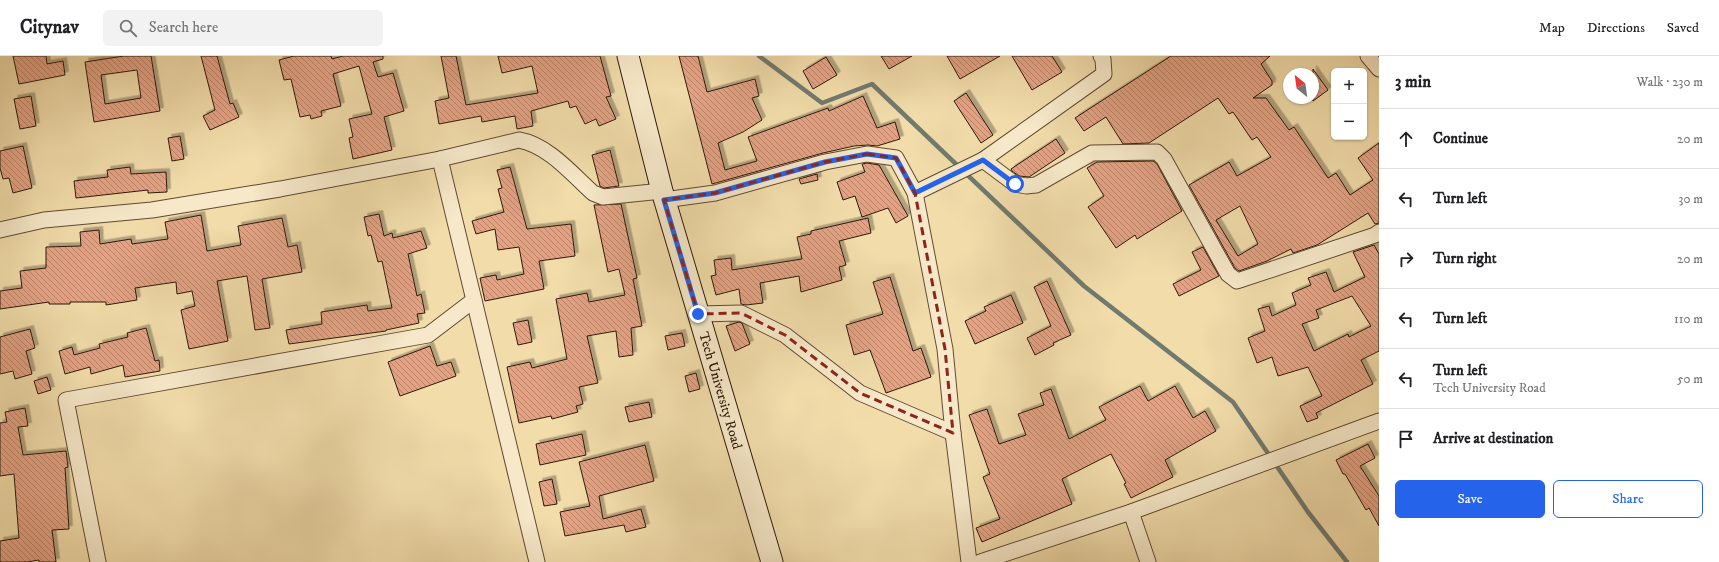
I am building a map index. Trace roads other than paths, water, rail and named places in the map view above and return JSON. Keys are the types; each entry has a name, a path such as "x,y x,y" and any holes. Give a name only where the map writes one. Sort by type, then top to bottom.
{"street":[{"name":"Tech University Road","path":"628,56 663,196 772,562"},
{"path":"915,193 983,160 1104,74 1103,59 1100,56"},
{"path":"1368,56 1379,69"},
{"path":"0,230 44,220 152,210 280,189 440,159 519,140 530,142 542,147 593,193 603,197 715,193 825,162 867,154 896,158 915,193 945,349 953,433 969,562"},
{"path":"983,160 1015,184 1026,186 1036,185 1092,153 1157,152 1164,160 1228,274 1237,281 1375,235 1379,232"},
{"path":"440,159 537,562"},
{"path":"98,562 66,400 428,335 474,300"},
{"path":"698,314 741,313 784,335 860,393 953,433"},
{"path":"980,562 1130,512 1379,421"},
{"path":"1130,512 1148,562"}],"waterway":[{"path":"759,56 822,103 872,84 1084,286 1233,402 1308,512 1347,562"}]}
